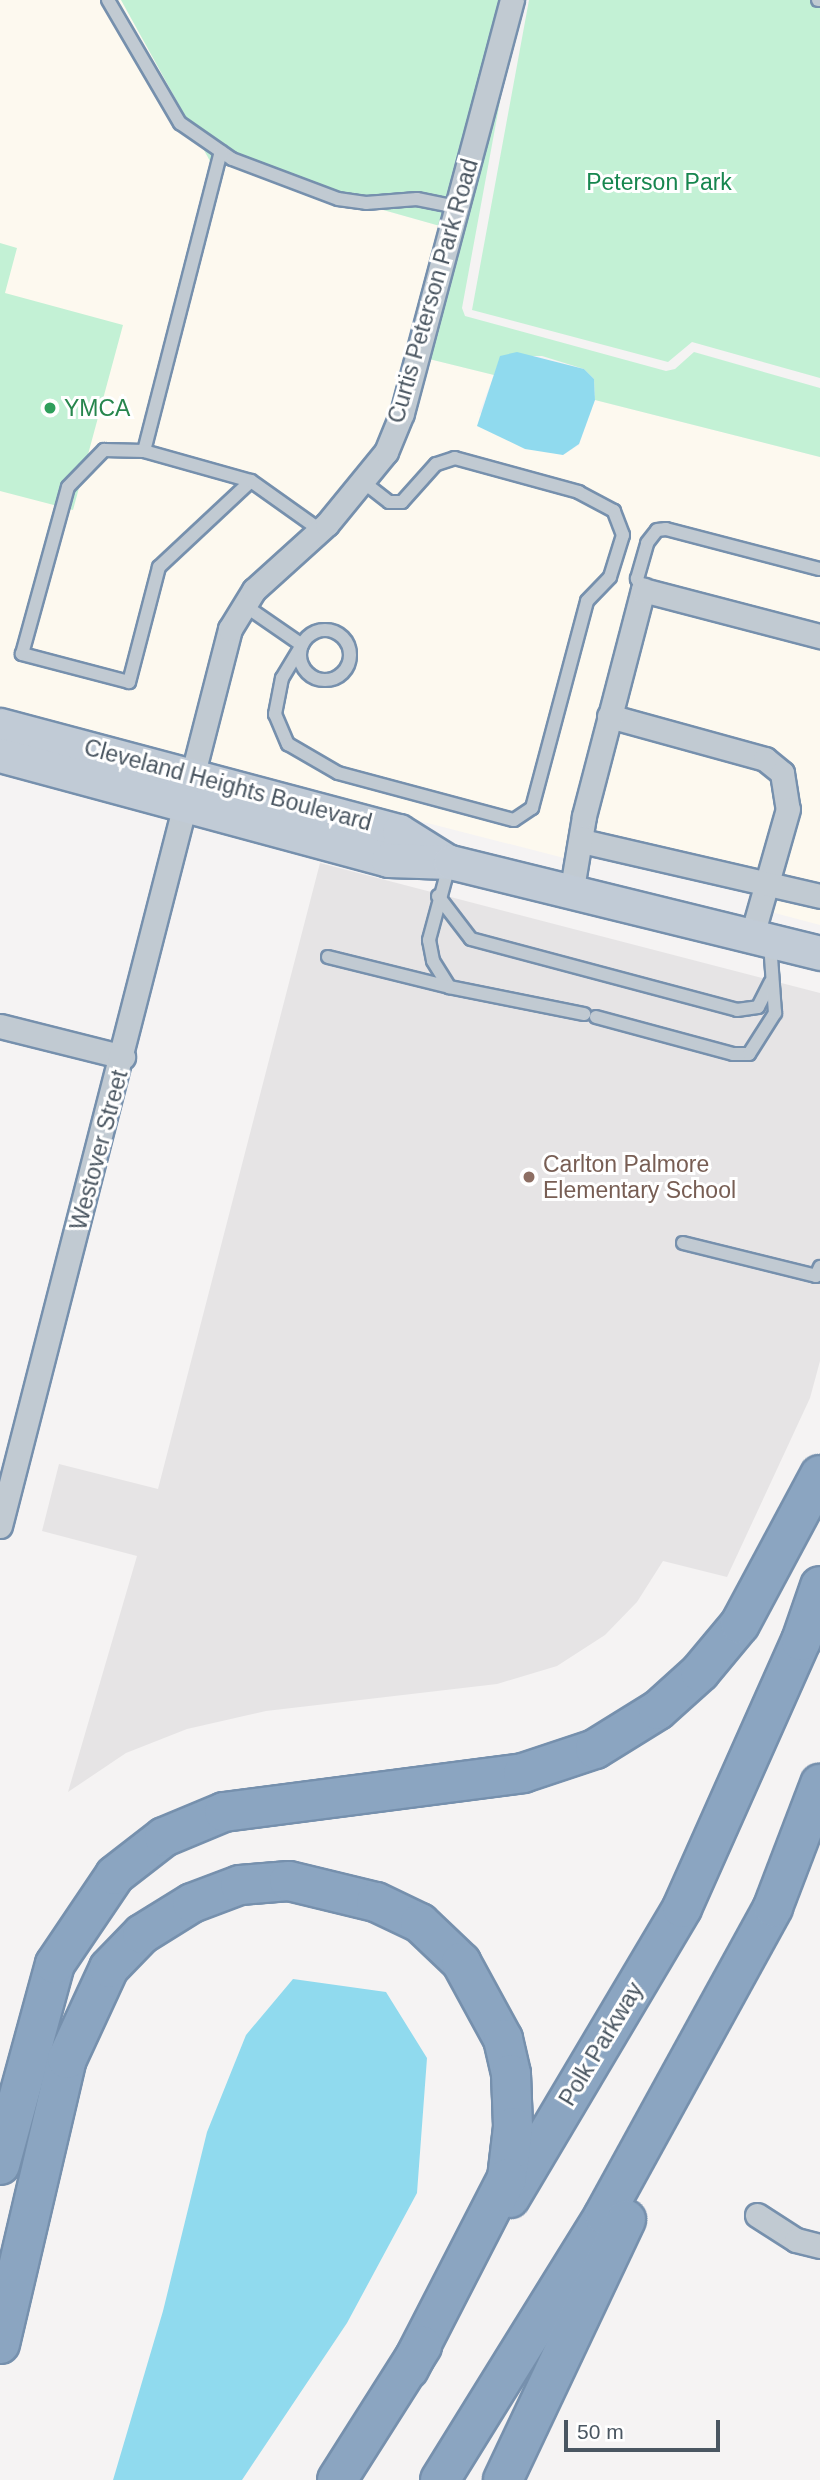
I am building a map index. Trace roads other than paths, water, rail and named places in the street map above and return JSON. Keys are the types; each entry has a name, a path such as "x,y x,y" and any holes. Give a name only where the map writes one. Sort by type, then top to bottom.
{"highway":[{"path":"0,2165 55,1964 115,1875 164,1837 224,1812 523,1773 595,1749 658,1710 700,1672 740,1624 820,1475"},
{"name":"Polk Parkway","path":"337,2480 409,2368 682,1908 801,1641 820,1586"},
{"path":"503,2480 773,1907 820,1784"},
{"path":"0,2344 68,2059 109,1968 142,1934 192,1903 240,1885 289,1881 376,1902 420,1923 461,1962 503,2039 511,2074 513,2127 507,2178 409,2368"},
{"path":"440,2480 604,2215 773,1907"}],"street":[{"name":"Curtis Peterson Park Road","path":"191,790 230,629 244,605 320,530 363,482 386,452 402,413 512,0"},
{"path":"571,894 609,716 643,590 820,636"},
{"path":"609,716 776,764 788,787 788,808 767,883 761,937"},
{"name":"Cleveland Heights Boulevard","path":"0,724 191,790"},
{"name":"Cleveland Heights Boulevard","path":"0,755 399,831 450,862 571,894 820,953"},
{"name":"Westover Street","path":"0,1526 191,790"},
{"path":"582,841 749,883 767,883 820,896"},
{"path":"0,1026 123,1058"},
{"path":"757,2215 796,2240 820,2246"}],"lane":[{"path":"108,0 180,123 221,152 338,199 366,203 417,199 457,207"},
{"path":"144,451 221,152"},
{"path":"251,481 159,567 129,682 22,654 68,487 104,450 144,451 251,481 320,530"},
{"path":"302,645 300,660 315,678 332,679 349,660 347,643 335,631 313,632 302,645 282,678 275,714 288,744 338,773 514,820 532,808 587,601 610,578 622,536 614,511 579,492 455,458 436,464 402,502 389,502 363,482"},
{"path":"643,590 638,579 647,543 657,530 666,528 820,569"},
{"path":"244,605 302,645"},
{"path":"450,862 429,940 433,961 450,987"},
{"path":"439,896 471,939 737,1010 758,1007 771,982"},
{"path":"328,957 450,987 590,1016 733,1054 749,1054 775,1013 761,937"},
{"path":"683,1243 816,1276 820,1267"}],"water":[{"path":"517,352 584,369 594,379 595,400 579,444 563,455 525,449 477,426 500,356"},
{"path":"293,1979 386,1992 427,2058 417,2193 347,2323 242,2480 113,2480 163,2311 207,2132 246,2035"}],"place":[{"name":"YMCA","path":"50,408"},
{"name":"Carlton Palmore Elementary School","path":"529,1177"}],"park label":[{"name":"Peterson Park","path":"659,182"}]}
